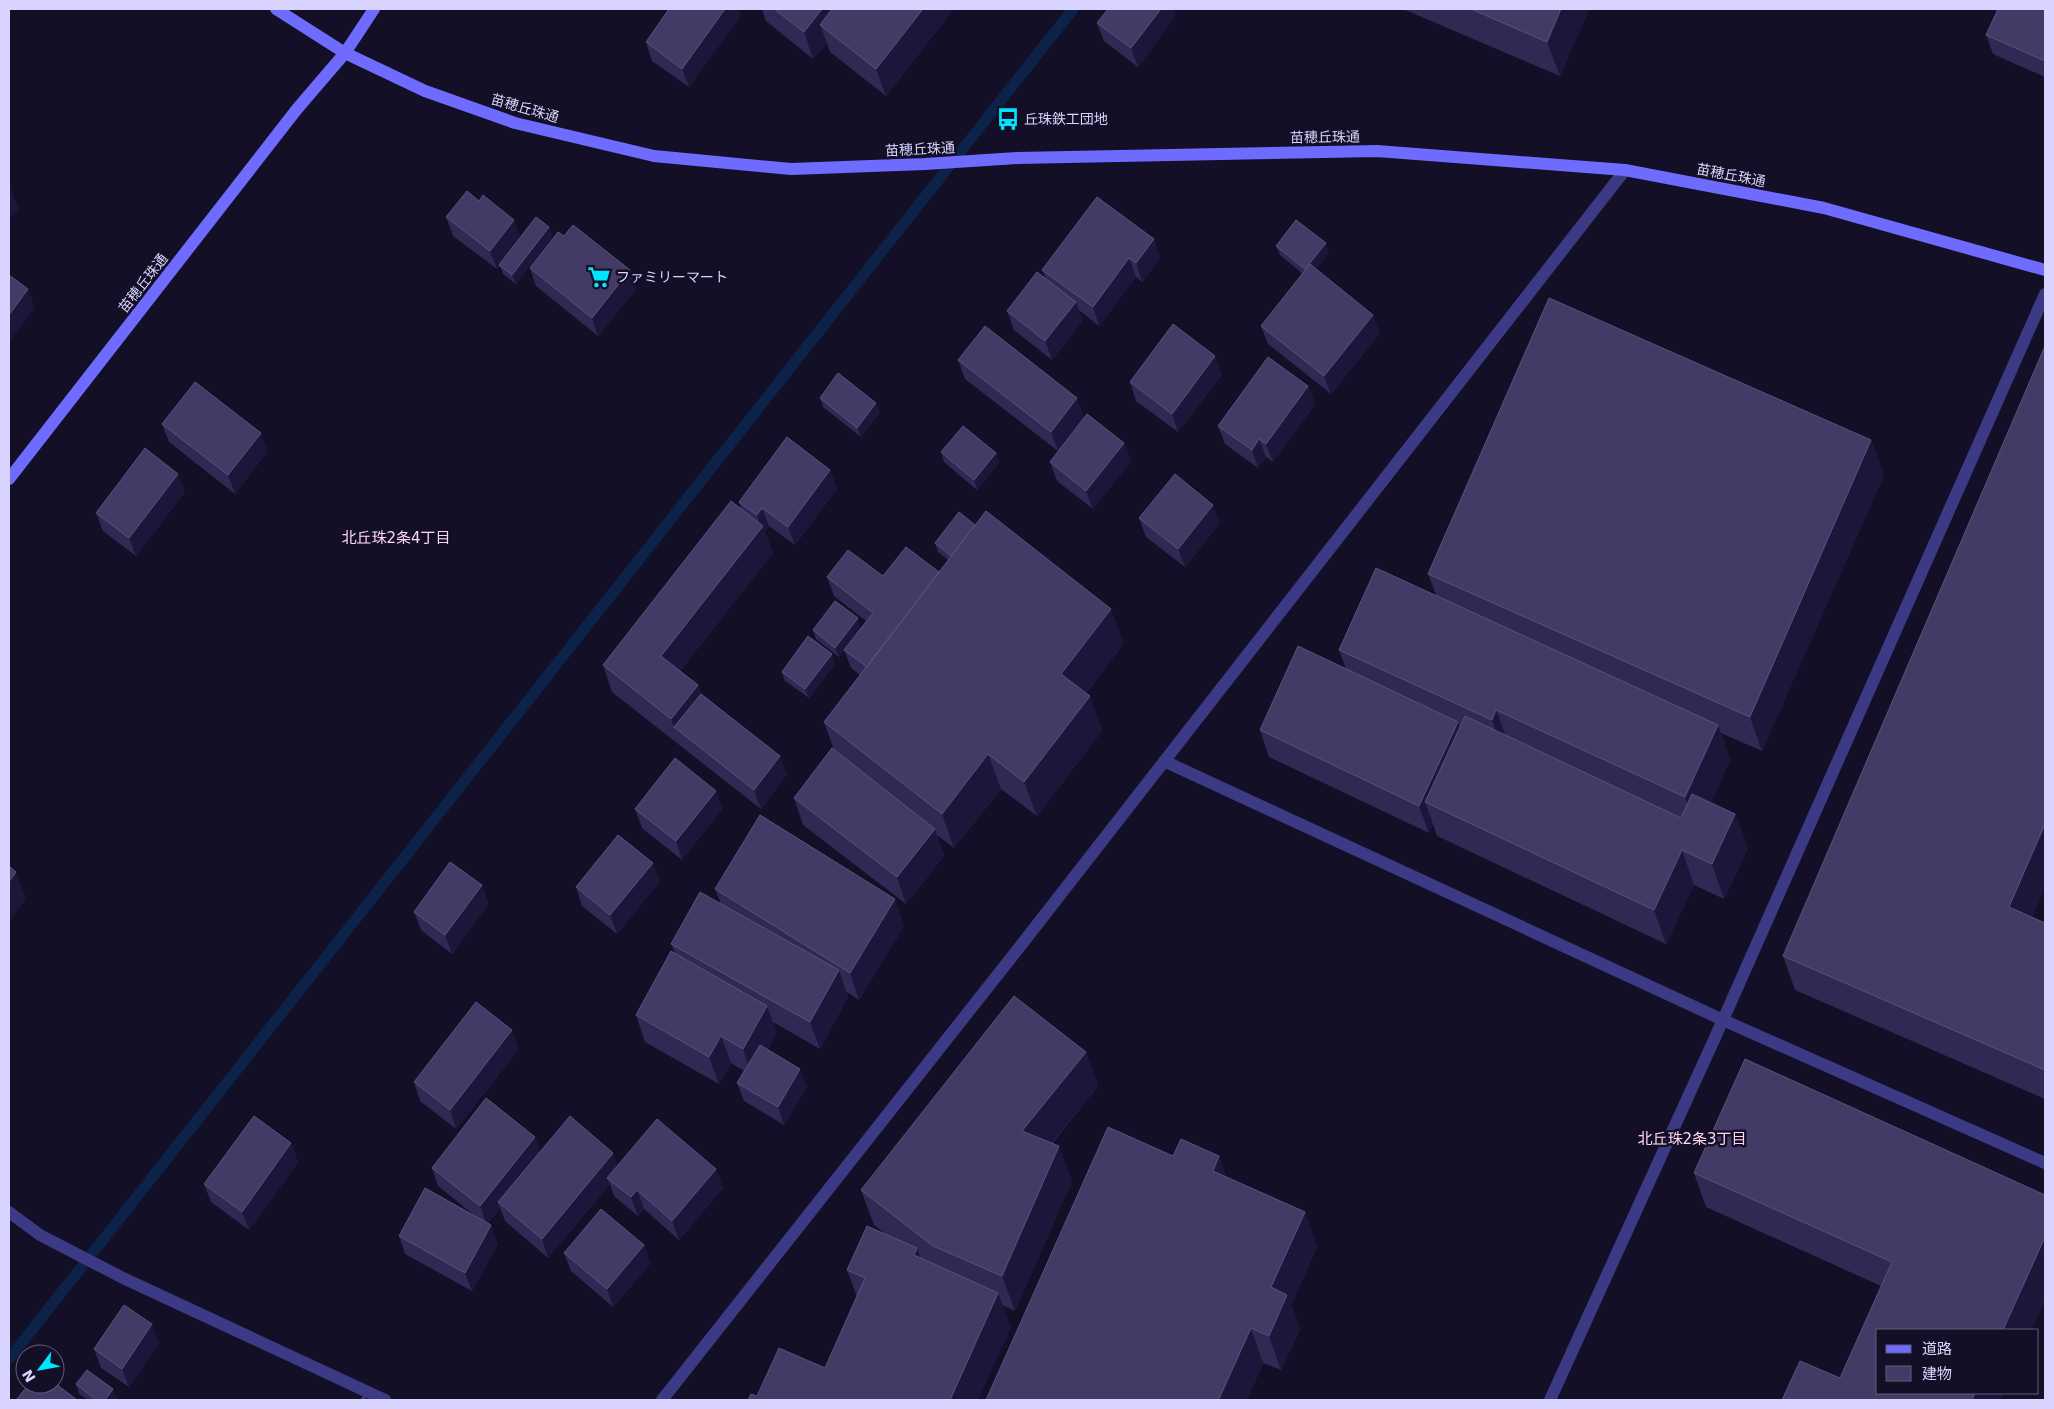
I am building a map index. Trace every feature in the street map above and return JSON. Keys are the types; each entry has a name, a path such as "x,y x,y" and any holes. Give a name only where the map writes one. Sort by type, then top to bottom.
{"street":[{"path":"276,9 345,53 374,9"},
{"name":"苗穂丘珠通","path":"9,479 297,110 345,53 425,91 515,123 654,156 790,169 925,164 1017,158 1376,151 1625,170 1824,208 2045,270"},
{"path":"662,1400 1625,170"},
{"path":"1550,1400 1723,1020 2045,294"},
{"path":"1164,761 1723,1020 2045,1163"},
{"path":"9,1212 40,1235 123,1278 385,1400"}],"building":[{"path":"669,9 725,9 682,69 646,42"},
{"path":"774,9 822,9 804,32"},
{"path":"832,9 923,9 876,69 820,25"},
{"path":"1108,9 1161,9 1131,48 1097,23"},
{"path":"1471,9 1561,9 1547,42"},
{"path":"1998,9 2045,9 2045,61 1986,35"},
{"path":"467,191 479,201 483,195 514,220 490,251 446,217"},
{"path":"1097,197 1154,239 1136,263 1129,258 1093,307 1042,270"},
{"path":"536,217 549,227 512,275 499,265"},
{"path":"1296,220 1326,243 1305,269 1276,246"},
{"path":"573,225 630,270 592,318 530,268 558,232 564,236"},
{"path":"1310,264 1373,315 1324,376 1261,326"},
{"path":"1037,272 1076,302 1045,341 1007,311"},
{"path":"9,275 28,289 9,315"},
{"path":"1549,298 1871,440 1750,717 1428,574"},
{"path":"1173,324 1215,356 1172,414 1130,382"},
{"path":"985,326 1077,398 1051,432 958,360"},
{"path":"2045,346 2045,824 2009,907 2045,923 2045,1070 1783,956"},
{"path":"1268,357 1308,386 1266,444 1259,439 1252,450 1218,426"},
{"path":"838,373 876,403 857,428 820,398"},
{"path":"195,382 261,433 228,475 162,424"},
{"path":"1087,414 1124,443 1086,491 1050,462"},
{"path":"963,426 996,453 974,480 941,452"},
{"path":"787,437 830,470 788,527 762,508 757,515 739,502"},
{"path":"145,448 178,474 129,538 96,513"},
{"path":"1175,474 1213,505 1178,549 1139,518"},
{"path":"731,501 763,526 661,656 698,685 671,719 603,665"},
{"path":"986,511 1111,609 1061,674 1090,696 1024,782 988,754 942,814 824,722"},
{"path":"959,512 975,525 951,556 935,543"},
{"path":"906,547 939,572 867,667 844,650 873,613 827,577 848,550 883,576"},
{"path":"1376,568 1718,725 1685,797 1496,710 1492,720 1339,650"},
{"path":"835,601 858,618 835,648 813,630"},
{"path":"808,636 832,654 805,689 782,672"},
{"path":"1298,646 1458,722 1419,806 1260,730"},
{"path":"701,694 780,756 754,790 674,727"},
{"path":"1465,716 1681,818 1692,794 1735,814 1712,864 1682,850 1654,910 1425,802"},
{"path":"832,748 935,829 897,877 794,798"},
{"path":"675,758 716,791 676,841 635,809"},
{"path":"760,815 895,899 850,973 715,889"},
{"path":"618,835 653,863 610,915 576,887"},
{"path":"450,862 482,885 445,935 414,912"},
{"path":"9,866 16,872 9,882"},
{"path":"700,892 839,970 810,1022 671,944"},
{"path":"671,951 767,1006 743,1049 721,1036 709,1057 636,1015"},
{"path":"1014,996 1086,1052 1022,1131 1059,1146 1002,1276 933,1246 861,1190"},
{"path":"476,1002 512,1030 450,1110 414,1082"},
{"path":"760,1045 800,1069 778,1107 737,1083"},
{"path":"1745,1059 2045,1195 2045,1237 2003,1329 1876,1329 1876,1394 1975,1394 1972,1400 1782,1400 1800,1361 1840,1378 1892,1262 1694,1173"},
{"path":"486,1098 535,1137 480,1206 432,1168"},
{"path":"254,1116 291,1143 242,1212 204,1184"},
{"path":"570,1116 613,1153 542,1239 498,1202"},
{"path":"657,1119 716,1169 672,1221 637,1190 631,1197 607,1178"},
{"path":"1108,1127 1173,1156 1181,1139 1219,1156 1213,1171 1305,1212 1271,1287 1287,1295 1269,1336 1251,1328 1219,1399 1222,1400 986,1400"},
{"path":"425,1188 491,1225 465,1273 399,1236"},
{"path":"601,1209 644,1245 607,1289 564,1253"},
{"path":"867,1226 917,1248 914,1255 998,1293 950,1400 748,1400 751,1394 757,1396 779,1348 825,1368 865,1278 847,1270"},
{"path":"124,1305 152,1324 122,1369 94,1349"},
{"path":"87,1370 113,1389 105,1400 96,1400 76,1384"},
{"path":"65,1391 77,1400 16,1400 21,1394 65,1394"}],"waterway":[{"path":"9,1359 1073,9"}],"place":[{"name":"丘珠鉄工団地","path":"1008,119"},
{"name":"ファミリーマート","path":"599,277"}],"district":[{"name":"北丘珠2条4丁目","path":"396,538"},
{"name":"北丘珠2条3丁目","path":"1692,1139"}]}
